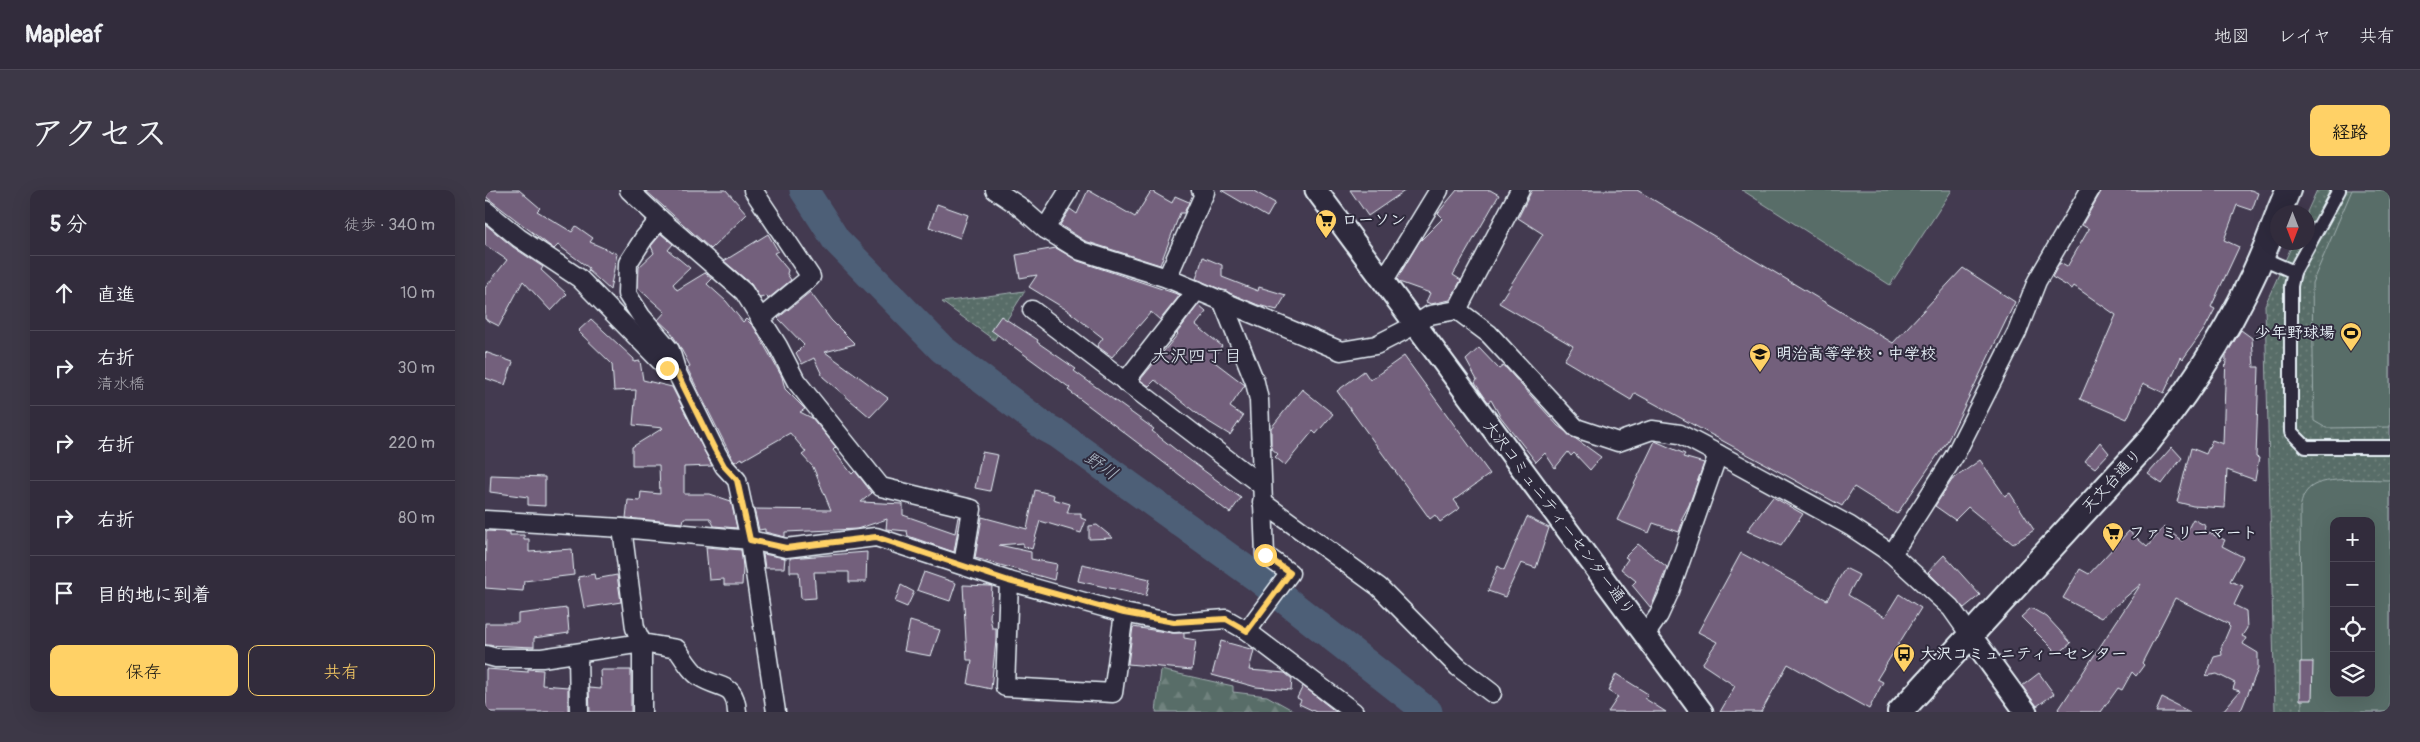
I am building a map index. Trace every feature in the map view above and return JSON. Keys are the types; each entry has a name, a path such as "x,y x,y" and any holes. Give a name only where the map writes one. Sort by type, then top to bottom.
{"main road":[{"path":"2282,205 2288,190"},
{"name":"天文台通り","path":"1900,712 2148,442 2172,412 2220,342 2262,258 2270,237"}],"street":[{"path":"629,190 743,292 797,381 881,488 972,509 963,565"},
{"path":"753,190 811,277 760,318"},
{"path":"995,190 1019,206 1045,229 1081,251 1167,278 1341,351 1376,344 1415,325 1429,315 1457,310 1489,334 1576,428 1618,442 1652,430 1680,434 1850,526 1892,554 1951,608 2026,712"},
{"path":"1045,229 1069,190"},
{"path":"1167,278 1205,192 1201,190"},
{"name":"大沢コミュニティーセンター通り","path":"1316,190 1702,712"},
{"path":"1384,280 1439,190"},
{"path":"1457,310 1520,190"},
{"path":"1892,554 1955,456 2017,332 2037,281 2090,190"},
{"path":"2339,190 2294,272 2291,286 2291,432 2306,447 2390,447"},
{"path":"485,210 519,238 579,278 667,368 677,373"},
{"path":"660,219 644,238 628,263 627,294 641,316 670,350 677,373 714,448 724,466 737,480 750,540 776,712"},
{"path":"2262,258 2294,272"},
{"path":"1125,382 1197,290"},
{"path":"1222,300 1255,382 1259,400 1265,555 1290,573 1248,629"},
{"path":"1032,310 1125,382 1379,587 1458,667 1492,693"},
{"path":"1646,634 1659,615 1670,591 1718,454"},
{"path":"485,520 622,528 750,540 786,548 876,537 1009,581 1124,613 1174,622 1226,619 1248,629 1354,712"},
{"path":"622,528 635,628 642,643 642,712"},
{"path":"1009,581 1005,687 1113,693 1124,613"},
{"path":"485,654 495,658 542,658 642,643 677,649 698,677 727,687 736,698 737,712"},
{"path":"578,653 579,712"}],"green space":[{"path":"1742,190 1952,190 1890,285"},
{"path":"2317,190 2390,190 2390,712 2275,712 2265,305 2290,250 2315,250 2315,205 2310,205"},
{"name":"少年野球場","path":"2352,190 2390,190 2390,427 2326,428 2314,421 2312,283"},
{"path":"1025,291 994,340 942,302"},
{"path":"2349,479 2390,480 2390,712 2302,712 2300,508 2307,491 2311,487 2327,481"},
{"path":"1161,670 1233,686 1233,692 1267,696 1296,712 1156,712"}],"building":[{"path":"485,190 519,190 540,208 537,211 572,232 576,226 593,238 590,242 617,254 610,290 588,270 589,268 558,245 554,249 485,196"},
{"path":"645,190 726,190 747,214 711,249"},
{"path":"1088,190 1135,217 1151,191 1172,203 1175,196 1189,202 1184,213 1180,213 1160,265 1085,241 1060,225 1070,209 1077,214"},
{"path":"1221,190 1252,190 1275,203 1267,217"},
{"path":"1350,190 1406,190 1368,216"},
{"path":"1457,190 1490,190 1499,195 1453,275 1461,280 1450,300 1431,304 1426,302 1430,293 1399,282 1397,279 1419,242 1443,218 1438,213"},
{"name":"明治高等学校・中学校","path":"1532,190 1637,190 1893,343 1963,268 2015,302 1948,440 1897,514 1854,487 1842,506 1635,393 1631,400 1564,360 1573,346 1499,303 1543,234 1518,218"},
{"path":"2102,190 2251,190 2258,193 2252,210 2237,205 2224,240 2239,247 2211,307 2215,309 2205,328 2183,359 2181,357 2164,393 2143,383 2127,419 2080,399 2116,315 2074,286 2072,289 2052,277 2060,263 2067,267 2089,229 2082,225"},
{"path":"937,204 968,215 960,238 929,227"},
{"path":"485,224 513,247 543,267 541,270 567,294 551,311 523,281 499,326 485,319 485,288 507,260 485,245"},
{"path":"661,234 673,244 668,250 690,268 673,284 677,290 705,273 712,279 707,284 726,301 743,322 746,319 754,327 782,377 785,389 805,409 800,412 812,418 836,447 833,450 852,474 855,471 872,493 861,502 903,504 903,515 955,533 958,517 960,517 954,552 908,536 907,531 886,529 887,519 857,529 785,532 785,537 765,532 765,529 759,530 754,509 831,510 813,467 802,455 806,452 790,433 743,460 742,458 735,462 733,460 687,368 690,366 680,347 670,331 658,320 665,312 638,288 639,267 654,253 651,246"},
{"path":"768,234 778,251 774,253 788,270 787,274 791,280 768,299 767,296 760,298 751,284 724,261"},
{"path":"1056,248 1078,261 1180,295 1160,320 1151,312 1112,357 1097,346 1103,338 1067,310 1029,287 1037,275 1020,278 1016,255"},
{"path":"1203,257 1222,265 1222,277 1258,291 1259,287 1286,295 1277,310 1258,305 1196,279"},
{"path":"810,292 831,320 855,344 825,352 888,398 870,417 823,377 814,358 802,364 796,353 804,345 778,318"},
{"path":"1198,305 1206,312 1196,325 1222,346 1212,360 1245,385 1230,407 1243,416 1230,435 1201,417 1155,380 1149,386 1140,380 1178,334"},
{"path":"1001,316 1038,340 1037,342 1076,369 1074,371 1154,429 1152,431 1241,498 1230,513 1068,390 1070,388 991,330"},
{"path":"591,319 634,359 634,362 640,361 643,380 672,387 712,466 684,467 684,494 710,494 731,501 737,528 714,526 710,518 684,518 683,523 626,518 628,500 640,501 641,492 660,494 659,465 632,465 632,447 663,428 633,425 636,390 614,391 612,364 578,331"},
{"path":"2241,330 2252,338 2254,367 2259,367 2256,457 2259,458 2255,480 2227,470 2225,508 2193,506 2177,502 2191,448 2206,454 2212,440 2223,444 2226,355"},
{"path":"1479,348 1499,369 1503,366 1506,368 1558,426 1601,457 1590,470 1574,453 1571,456 1568,452 1555,468 1545,453 1536,462 1500,416 1491,400 1488,402 1475,383 1477,380 1466,360"},
{"path":"485,352 513,362 505,385 485,378"},
{"path":"1404,356 1490,474 1454,500 1460,508 1440,522 1435,515 1430,519 1337,391 1364,371 1370,380"},
{"path":"1302,389 1333,414 1316,434 1313,431 1285,465 1275,457 1278,454 1271,448 1271,428"},
{"path":"1655,441 1685,454 1683,457 1704,463 1689,505 1681,520 1683,521 1679,532 1653,523 1649,533 1617,520"},
{"path":"2100,442 2109,453 2095,468 2085,461"},
{"path":"2172,447 2182,458 2162,484 2148,474"},
{"path":"982,452 998,455 990,491 975,488"},
{"path":"1980,460 2005,496 2010,493 2034,530 2013,544 1968,507 1955,520 1935,506 1952,480"},
{"path":"491,475 545,477 545,506 528,505 528,497 490,492"},
{"path":"1035,490 1054,495 1053,499 1070,504 1067,513 1081,513 1081,518 1086,520 1081,533 1040,521 1032,549 1023,546 1023,543 999,545 1031,552 1031,559 1057,564 1054,580 975,558 982,517 1027,529"},
{"path":"1773,497 1803,514 1781,546 1747,531"},
{"path":"1527,517 1549,528 1536,568 1521,563 1505,597 1488,591 1498,566 1504,570"},
{"path":"2193,519 2206,526 2205,531 2225,540 2222,546 2243,557 2230,581 2243,586 2234,605 2246,611 2247,628 2242,636 2246,638 2243,644 2258,653 2258,669 2242,708 2238,712 2222,712 2240,691 2233,689 2235,683 2217,674 2206,676 2214,657 2222,655 2221,648 2230,627 2229,624 2175,598 2142,663 2144,665 2136,676 2132,672 2122,690 2118,688 2101,712 2057,712 2141,584 2101,618 2063,598 2080,569 2089,574 2129,531 2147,547 2164,527 2182,541"},
{"path":"1097,525 1113,538 1089,539 1089,526"},
{"path":"486,531 510,532 510,535 524,535 524,539 529,539 529,552 572,549 574,575 524,581 523,591 485,588"},
{"path":"1638,544 1667,567 1651,608 1632,585 1636,581 1621,569 1628,559 1625,557"},
{"path":"706,547 741,550 743,567 742,585 724,585 724,579 709,580"},
{"path":"867,552 866,582 849,582 849,572 814,572 816,598 801,599 799,572 790,572 790,558"},
{"path":"1741,553 1827,600 1845,568 1859,575 1848,595 1885,617 1899,594 1921,608 1877,679 1883,682 1869,709 1788,664 1761,712 1720,712 1735,686 1702,664 1717,642 1698,632"},
{"path":"763,554 785,558 784,568 765,568"},
{"path":"1944,555 1980,595 1964,608 1928,572"},
{"path":"1082,564 1150,579 1146,596 1078,581"},
{"path":"924,572 956,583 950,601 917,590"},
{"path":"594,574 595,579 617,575 621,602 584,608 578,577"},
{"path":"901,585 914,592 907,607 895,602"},
{"path":"963,585 992,586 990,617 992,628 996,628 996,640 991,689 968,684 972,660 967,660"},
{"path":"567,608 569,633 534,638 534,647 485,645 485,623 518,623 518,614"},
{"path":"2031,608 2047,617 2071,643 2058,654 2021,617"},
{"path":"910,621 940,630 931,656 904,651"},
{"path":"1133,627 1184,633 1184,638 1196,640 1192,670 1128,664"},
{"path":"1221,641 1254,650 1249,670 1285,673 1292,679 1291,690 1256,687 1212,675"},
{"path":"2300,662 2313,662 2312,700 2300,700"},
{"path":"486,669 528,672 528,669 543,670 542,685 568,687 568,712 486,712"},
{"path":"600,670 631,670 631,712 590,712 589,688 601,689"},
{"path":"2039,673 2054,694 2037,706 2022,686"},
{"path":"1616,674 1648,694 1644,698 1666,712 1608,712 1618,697 1608,691"},
{"path":"1303,686 1336,712 1316,712 1299,704 1301,700 1297,698"},
{"path":"2162,698 2190,712 2156,712"}],"waterway":[{"name":"野川","path":"804,190 836,240 942,349 1045,427 1058,434 1259,579 1428,712"}],"place":[{"name":"ローソン","path":"1326,239"},
{"name":"少年野球場","path":"2351,352"},
{"name":"明治高等学校・中学校","path":"1760,373"},
{"name":"ファミリーマート","path":"2113,552"},
{"name":"大沢コミュニティーセンター","path":"1904,673"}],"district":[{"name":"大沢四丁目","path":"1197,356"}],"route":[{"path":"667,368 677,373 724,466 737,480 750,540 786,548 821,542 876,537 1009,581 1124,613 1174,622 1226,619 1247,631 1290,573 1265,555"}]}
